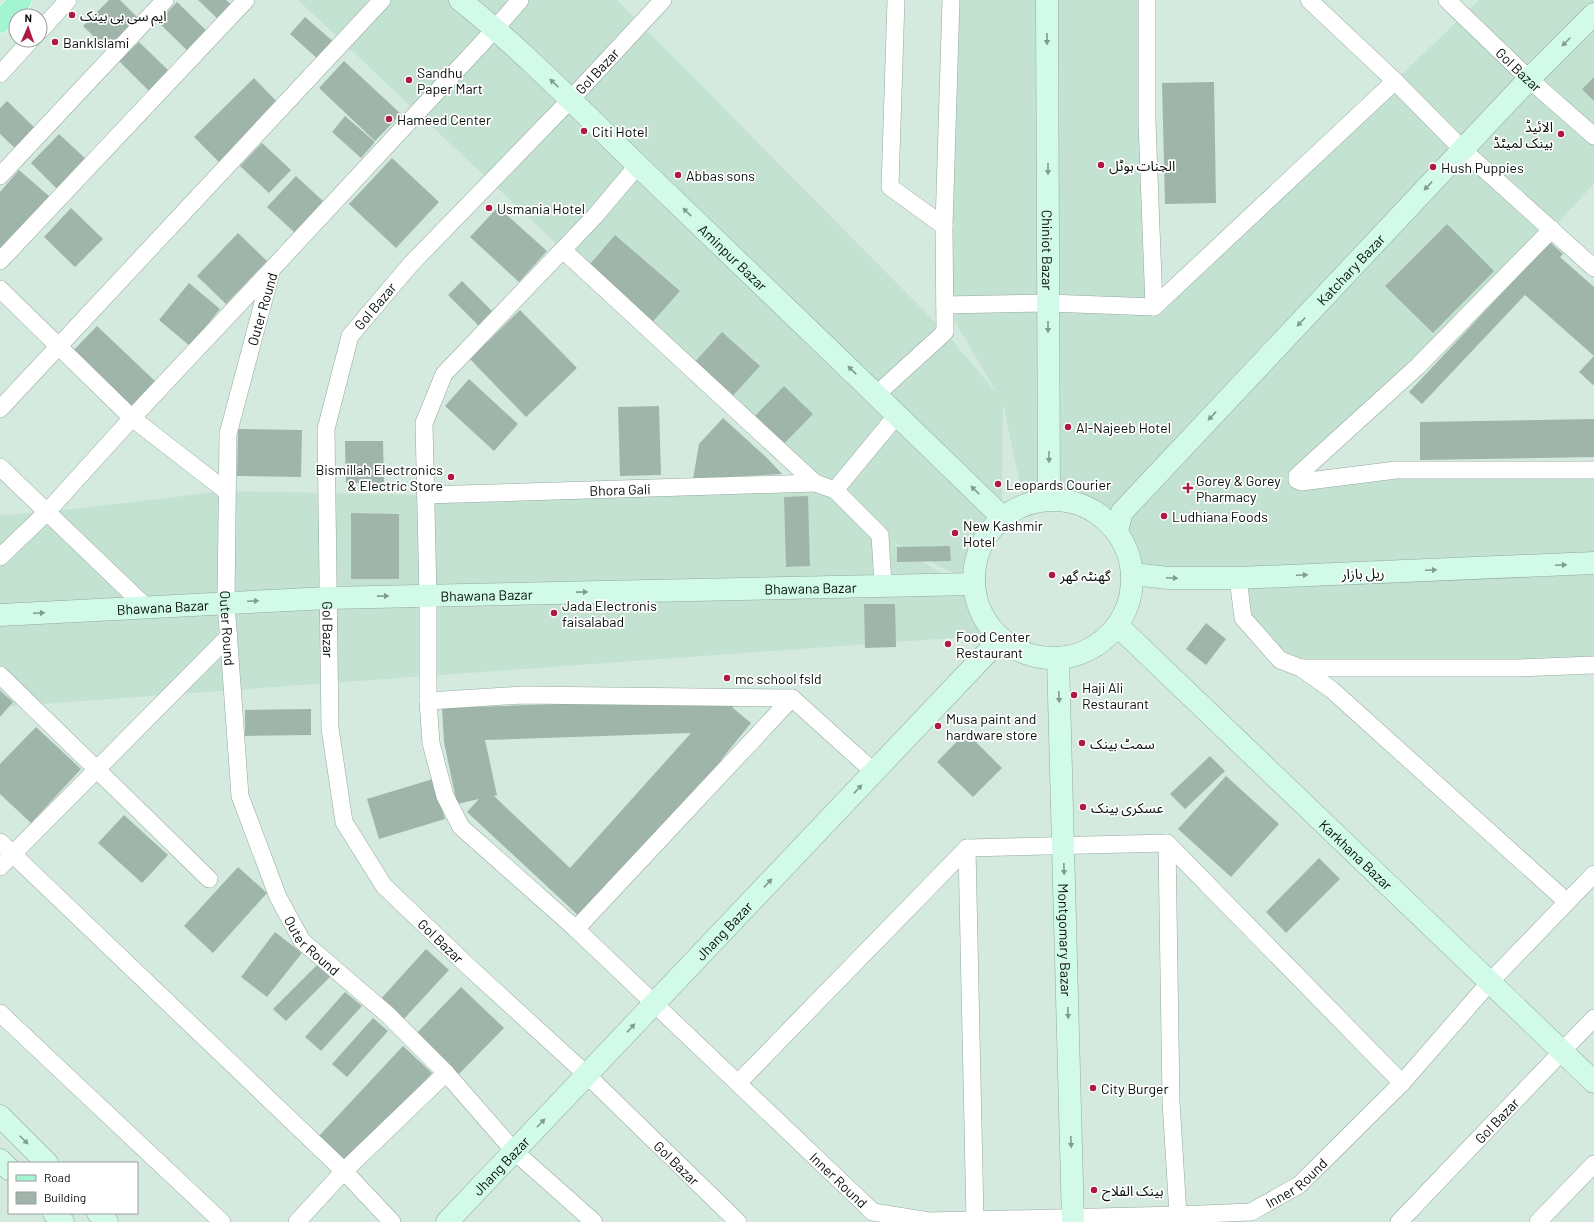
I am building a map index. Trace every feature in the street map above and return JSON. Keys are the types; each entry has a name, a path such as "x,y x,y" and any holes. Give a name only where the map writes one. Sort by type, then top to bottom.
{"main road":[{"path":"0,22 21,0"}],"street":[{"path":"48,22 68,0"},
{"path":"0,176 165,0"},
{"path":"0,261 246,0"},
{"path":"0,409 382,0"},
{"name":"Aminpur Bazar","path":"460,0 496,28 571,99 638,166 877,394 1002,517"},
{"name":"Outer Round","path":"520,0 496,28 272,269 228,434 226,491 226,602 240,796 278,897 302,941 387,1014 446,1073 514,1151 594,1222"},
{"name":"Gol Bazar","path":"663,0 571,99 410,265 350,336 326,429 330,728 344,822 384,886 470,968 587,1075 738,1222"},
{"path":"896,0 890,187 944,226"},
{"path":"877,394 945,332 944,226 951,0"},
{"name":"Chiniot Bazar","path":"1047,0 1049,499"},
{"path":"1147,0 1147,122 1154,307"},
{"path":"1309,0 1394,81 1462,150 1594,268"},
{"name":"Gol Bazar","path":"1447,0 1529,79 1594,136"},
{"name":"Katchary Bazar","path":"1117,531 1122,512 1529,79 1594,14"},
{"path":"0,74 24,48"},
{"path":"945,306 1048,303 1154,307 1394,81"},
{"name":"Inner Round","path":"638,166 595,216 444,374 424,423 428,595 428,701 431,743 445,796 461,827 576,929 873,1212 929,1221 975,1219 1073,1220 1251,1212 1299,1185 1402,1083 1490,983 1566,901 1594,874"},
{"path":"1552,229 1418,366 1297,476 1298,480 1301,482 1396,470 1594,470"},
{"path":"563,250 815,483 835,490 880,535 883,586"},
{"path":"0,557 47,512 132,418 272,269"},
{"path":"0,289 132,418 226,491"},
{"path":"835,490 897,415"},
{"path":"0,467 146,607"},
{"name":"Bhora Gali","path":"425,495 815,483"},
{"path":"1049,499 1075,502 1098,513 1117,531 1128,552 1133,574 1131,595 1118,626 1097,644 1078,654 1058,658 1038,656 1018,649 1001,638 987,622 978,604 974,584 976,559 986,536 1002,517 1024,505 1049,499"},
{"name":"ریل بازار","path":"1133,574 1168,578 1238,578 1594,563"},
{"path":"1238,578 1243,618 1280,660 1301,668 1332,690 1566,901"},
{"name":"Bhawana Bazar","path":"0,615 226,602 328,598 974,584"},
{"name":"Karkhana Bazar","path":"1118,626 1594,1082"},
{"path":"0,867 229,636"},
{"name":"Jhang Bazar","path":"447,1222 1001,638"},
{"name":"Montgomary Bazar","path":"1058,658 1073,1220"},
{"path":"1301,668 1518,668 1594,665"},
{"path":"0,675 208,879"},
{"path":"428,701 523,695 792,698 874,772"},
{"path":"576,929 792,698"},
{"path":"0,842 344,1171 392,1222"},
{"path":"1167,843 1171,1102 1178,1215"},
{"path":"738,1083 967,848 1167,843 1402,1083"},
{"path":"967,848 975,1219"},
{"path":"0,1013 222,1222"},
{"name":"Gol Bazar","path":"1399,1222 1594,1018"},
{"path":"297,1222 344,1171 446,1073"},
{"path":"0,1116 46,1162"},
{"path":"0,1160 8,1168"},
{"path":"1546,1220 1594,1164"},
{"path":"55,1214 63,1222"},
{"path":"99,1214 107,1222"}],"shaded area":[{"path":"298,0 617,0 945,332 997,393 945,305 951,0 1149,0 1155,299 1395,81 1479,0 1594,0 1594,184 1552,229 1298,476 1594,472 1594,662 1302,666 1281,658 1246,617 1240,576 1136,571 1129,544 1075,502 1024,505 1003,403 1002,517 986,536 966,580 887,539 971,592 987,622 979,636 0,707 0,515 47,512 226,491 425,495 815,483 563,250"}],"building":[{"path":"109,0 120,0 146,26 115,57 83,26"},
{"path":"198,0 226,0 232,5 218,19"},
{"path":"177,2 213,37 194,57 158,22"},
{"path":"305,17 335,43 319,60 290,34"},
{"path":"139,42 172,74 152,94 119,61"},
{"path":"344,61 401,114 375,141 319,88"},
{"path":"1594,77 1594,101 1582,89"},
{"path":"254,78 279,104 219,162 194,137"},
{"path":"1214,82 1216,203 1165,204 1162,83"},
{"path":"7,101 37,130 17,150 0,134 0,108"},
{"path":"345,116 375,142 361,158 332,132"},
{"path":"59,134 87,160 58,190 31,163"},
{"path":"262,143 291,170 269,193 240,166"},
{"path":"392,158 439,202 396,248 349,204"},
{"path":"19,170 50,197 0,252 0,192"},
{"path":"296,176 324,202 295,233 267,207"},
{"path":"498,207 547,251 519,282 470,237"},
{"path":"71,208 103,239 75,267 44,237"},
{"path":"1447,224 1494,271 1433,333 1385,286"},
{"path":"238,233 267,261 226,304 197,276"},
{"path":"615,235 680,291 649,326 585,270"},
{"path":"1550,242 1563,254 1560,257 1594,287 1594,356 1525,295 1422,404 1409,392"},
{"path":"462,281 495,314 481,328 448,295"},
{"path":"189,283 220,309 190,346 159,320"},
{"path":"520,310 577,368 526,417 470,359"},
{"path":"97,326 156,382 129,410 71,353"},
{"path":"722,332 760,366 730,399 692,365"},
{"path":"1594,356 1594,383 1593,385 1579,372"},
{"path":"469,379 518,424 494,451 445,406"},
{"path":"784,386 813,414 778,450 750,421"},
{"path":"659,406 661,475 620,476 618,407"},
{"path":"723,418 767,458 782,474 693,479 699,444"},
{"path":"1594,419 1594,457 1420,460 1420,422"},
{"path":"238,429 302,430 301,477 237,476"},
{"path":"345,441 383,441 384,483 346,483"},
{"path":"808,496 810,566 786,567 784,497"},
{"path":"351,513 399,514 399,579 351,579"},
{"path":"950,546 951,561 897,562 897,547"},
{"path":"864,604 895,604 896,647 865,648"},
{"path":"1206,623 1226,639 1206,665 1186,649"},
{"path":"0,691 13,702 0,717"},
{"path":"732,698 733,708 751,723 721,760 722,761 581,918 467,812 479,799 457,804 444,742 442,708","holes":["691,733 570,868 494,796 497,795 485,740"]},
{"path":"311,709 311,735 245,736 245,710"},
{"path":"36,727 81,769 31,823 0,794 0,764"},
{"path":"966,732 1002,768 973,797 937,762"},
{"path":"1210,756 1225,771 1185,809 1170,794"},
{"path":"1226,776 1279,824 1231,877 1178,829"},
{"path":"433,779 445,819 379,839 367,799"},
{"path":"124,815 168,855 142,883 98,843"},
{"path":"1319,858 1340,879 1286,933 1266,912"},
{"path":"238,867 267,893 213,953 184,926"},
{"path":"275,932 302,953 267,997 241,977"},
{"path":"426,949 449,970 402,1021 379,1001"},
{"path":"318,964 331,976 286,1021 273,1009"},
{"path":"461,987 504,1028 455,1078 413,1037"},
{"path":"345,992 362,1006 321,1051 305,1037"},
{"path":"373,1018 388,1031 347,1077 332,1064"},
{"path":"403,1046 432,1073 347,1164 318,1137"}],"place":[{"name":"ایم سی بی بینک","path":"72,15"},
{"name":"BankIslami","path":"55,42"},
{"name":"Sandhu Paper Mart","path":"409,80"},
{"name":"Hameed Center","path":"389,119"},
{"name":"Citi Hotel","path":"584,131"},
{"name":"الائیڈ بینک لمیٹڈ","path":"1561,134"},
{"name":"الجنات ہوٹل","path":"1101,165"},
{"name":"Hush Puppies","path":"1433,167"},
{"name":"Abbas sons","path":"678,175"},
{"name":"Usmania Hotel","path":"489,208"},
{"name":"Al-Najeeb Hotel","path":"1068,427"},
{"name":"Bismillah Electronics & Electric Store","path":"451,477"},
{"name":"Leopards Courier","path":"998,484"},
{"name":"Gorey & Gorey Pharmacy","path":"1188,488"},
{"name":"Ludhiana Foods","path":"1164,516"},
{"name":"New Kashmir Hotel","path":"955,533"},
{"name":"گھنٹہ گھر","path":"1052,575"},
{"name":"Jada Electronis faisalabad","path":"554,613"},
{"name":"Food Center Restaurant","path":"948,644"},
{"name":"mc school fsld","path":"727,678"},
{"name":"Haji Ali Restaurant","path":"1074,695"},
{"name":"Musa paint and hardware store","path":"938,726"},
{"name":"سمٹ بینک","path":"1082,743"},
{"name":"عسکری بینک","path":"1083,807"},
{"name":"City Burger","path":"1093,1088"},
{"name":"بینک الفلاح","path":"1094,1190"}]}
